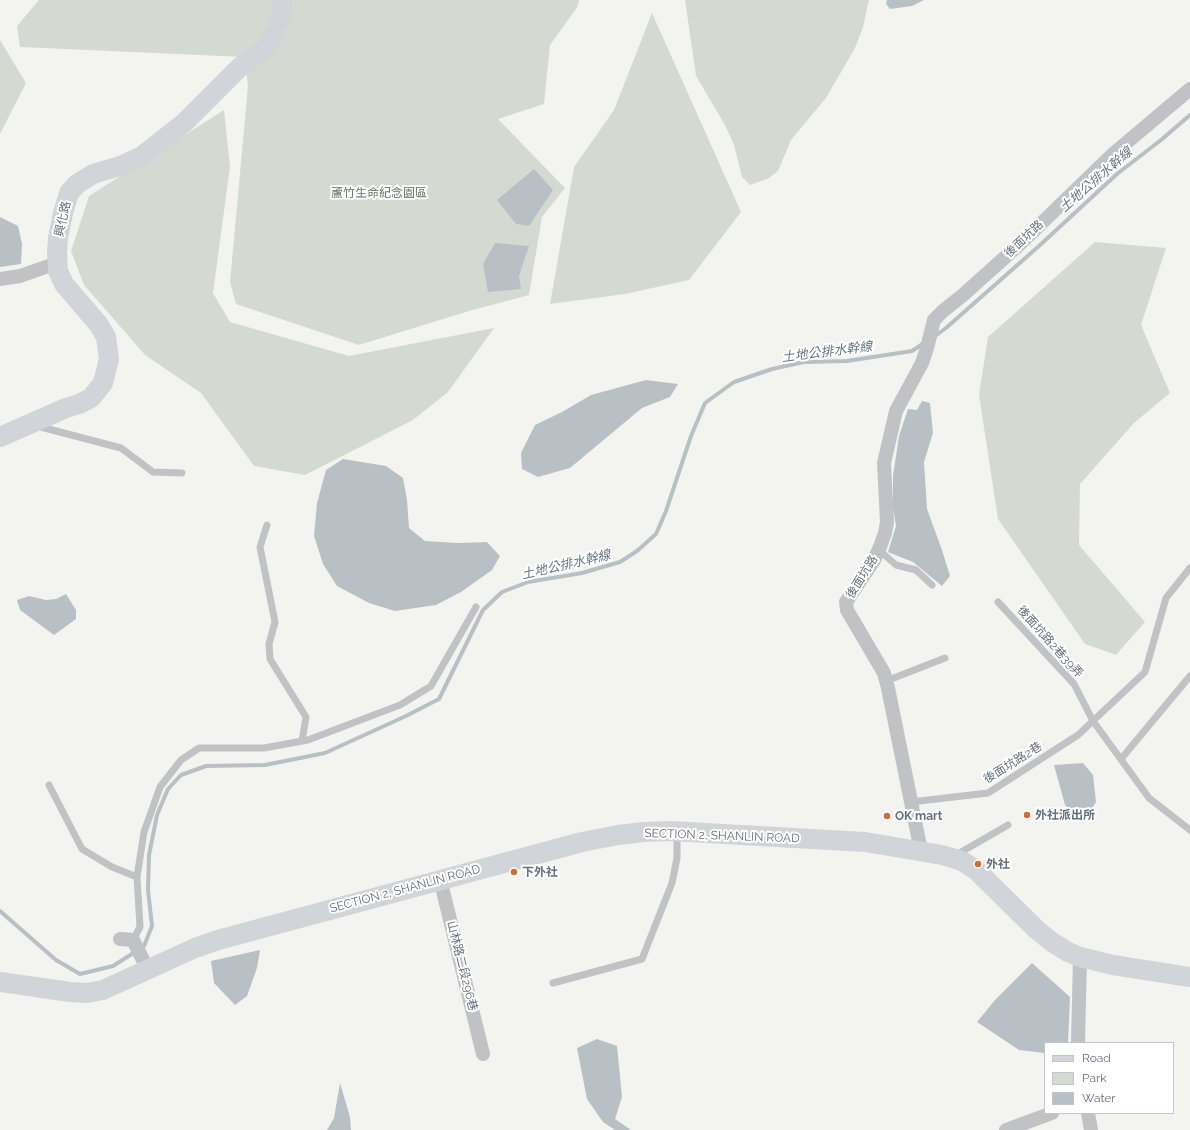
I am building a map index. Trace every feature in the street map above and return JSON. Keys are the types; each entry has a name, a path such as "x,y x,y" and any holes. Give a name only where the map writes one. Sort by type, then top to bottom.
{"main road":[{"name":"興化路","path":"0,437 91,398 103,383 109,359 106,337 99,325 64,284 58,271 58,243 63,213 69,194 77,184 93,174 120,166 142,156 184,122 240,67 265,48 274,34 281,14 283,0"},
{"name":"SECTION 2, SHANLIN ROAD","path":"0,982 70,992 87,993 103,990 146,965 218,940 582,842 644,832 677,832 864,842 962,861 976,870 1037,930 1052,942 1080,957 1113,965 1190,978"}],"street":[{"name":"後面坑路","path":"921,852 884,673 847,610 846,602 879,550 886,533 887,522 884,463 896,411 922,363 934,320 1022,242 1113,154 1190,89"},
{"path":"0,279 20,276 57,263"},
{"name":"山林路二段296巷","path":"440,879 483,1054"},
{"path":"129,940 146,965"},
{"path":"1078,1042 1080,957"},
{"path":"1006,1130 1049,1114"},
{"path":"1088,1114 1091,1130"}],"lane":[{"path":"29,424 121,448 153,472 182,473"},
{"path":"267,525 260,547 276,622 269,644 270,659 306,717 302,741"},
{"path":"879,550 896,565 916,570 932,585"},
{"name":"後面坑路2巷","path":"911,802 988,793 1078,735 1145,672 1166,598 1190,568"},
{"name":"後面坑路2巷39弄","path":"998,602 1074,684 1093,722"},
{"path":"129,940 140,927 137,877 144,832 160,787 181,760 199,748 264,748 308,740 400,705 430,686 476,607"},
{"path":"886,680 945,658"},
{"path":"1121,759 1190,676"},
{"path":"1093,722 1149,798 1190,830"},
{"path":"50,784 82,849 112,867 137,877"},
{"path":"950,858 1008,825"},
{"path":"553,983 642,959 672,882 678,858 677,832"}],"green space":[{"name":"蘆竹生命紀念園區","path":"39,0 579,0 578,6 550,45 544,104 498,119 565,188 542,217 529,295 469,311 359,345 236,304 230,282 248,86 244,57 20,47 17,26"},
{"path":"685,0 869,0 863,27 855,48 826,98 791,140 778,171 769,178 750,185 742,177 734,145 725,125 696,76"},
{"path":"652,13 741,212 689,280 625,294 550,304 574,167 614,110"},
{"path":"0,40 26,83 0,134"},
{"path":"224,110 230,167 213,293 230,322 349,356 494,328 448,392 413,420 305,475 254,466 201,393 145,355 84,285 71,251 89,196"},
{"path":"1095,242 1166,248 1141,325 1170,393 1134,423 1080,484 1079,545 1145,622 1116,655 1085,644 998,519 979,395 988,337"}],"water":[{"path":"887,0 924,0 912,6 890,9 886,4"},
{"path":"534,169 553,190 529,226 516,224 497,200"},
{"path":"0,217 18,226 22,244 21,264 0,267"},
{"path":"495,243 529,246 519,276 521,289 488,292 483,264"},
{"path":"646,380 678,384 670,397 642,408 570,468 538,477 522,469 521,453 535,425 562,412 591,395"},
{"path":"922,401 930,403 933,433 924,462 927,509 950,576 942,586 913,562 888,552 896,526 893,508 893,476 899,436 908,409 917,410"},
{"path":"343,459 386,466 403,478 407,500 409,528 425,541 458,543 487,542 500,556 492,570 461,592 436,605 395,611 369,603 337,586 323,564 314,536 317,503 326,470"},
{"path":"66,594 76,610 76,619 54,635 20,610 17,600 29,596 46,600 56,599"},
{"path":"1083,763 1093,775 1096,802 1083,823 1065,805 1054,765"},
{"path":"260,950 257,968 247,996 235,1005 214,983 211,961"},
{"path":"1032,963 1070,997 1068,1042 1044,1042 1044,1053 1019,1050 977,1022 995,1000"},
{"path":"597,1039 617,1046 622,1097 615,1119 631,1130 615,1130 603,1122 587,1099 577,1048"},
{"path":"340,1083 350,1117 351,1130 327,1130 334,1118"}],"waterway":[{"name":"土地公排水幹線","path":"935,336 1039,246 1117,174 1161,140 1190,115"},
{"name":"土地公排水幹線","path":"141,948 144,946 152,926 148,890 149,855 157,815 168,789 181,775 206,766 265,765 325,753 406,716 439,699 483,610 502,592 528,582 582,573 620,562 637,551 656,534 666,511 691,436 705,403 734,382 772,369 804,362 847,361 912,351 924,343"},
{"name":"土地公排水幹線","path":"0,911 56,960 80,974 113,966 135,952"}],"place":[{"name":"外社派出所","path":"1027,815"},
{"name":"OK mart","path":"887,816"},
{"name":"外社","path":"978,864"},
{"name":"下外社","path":"514,872"}]}
